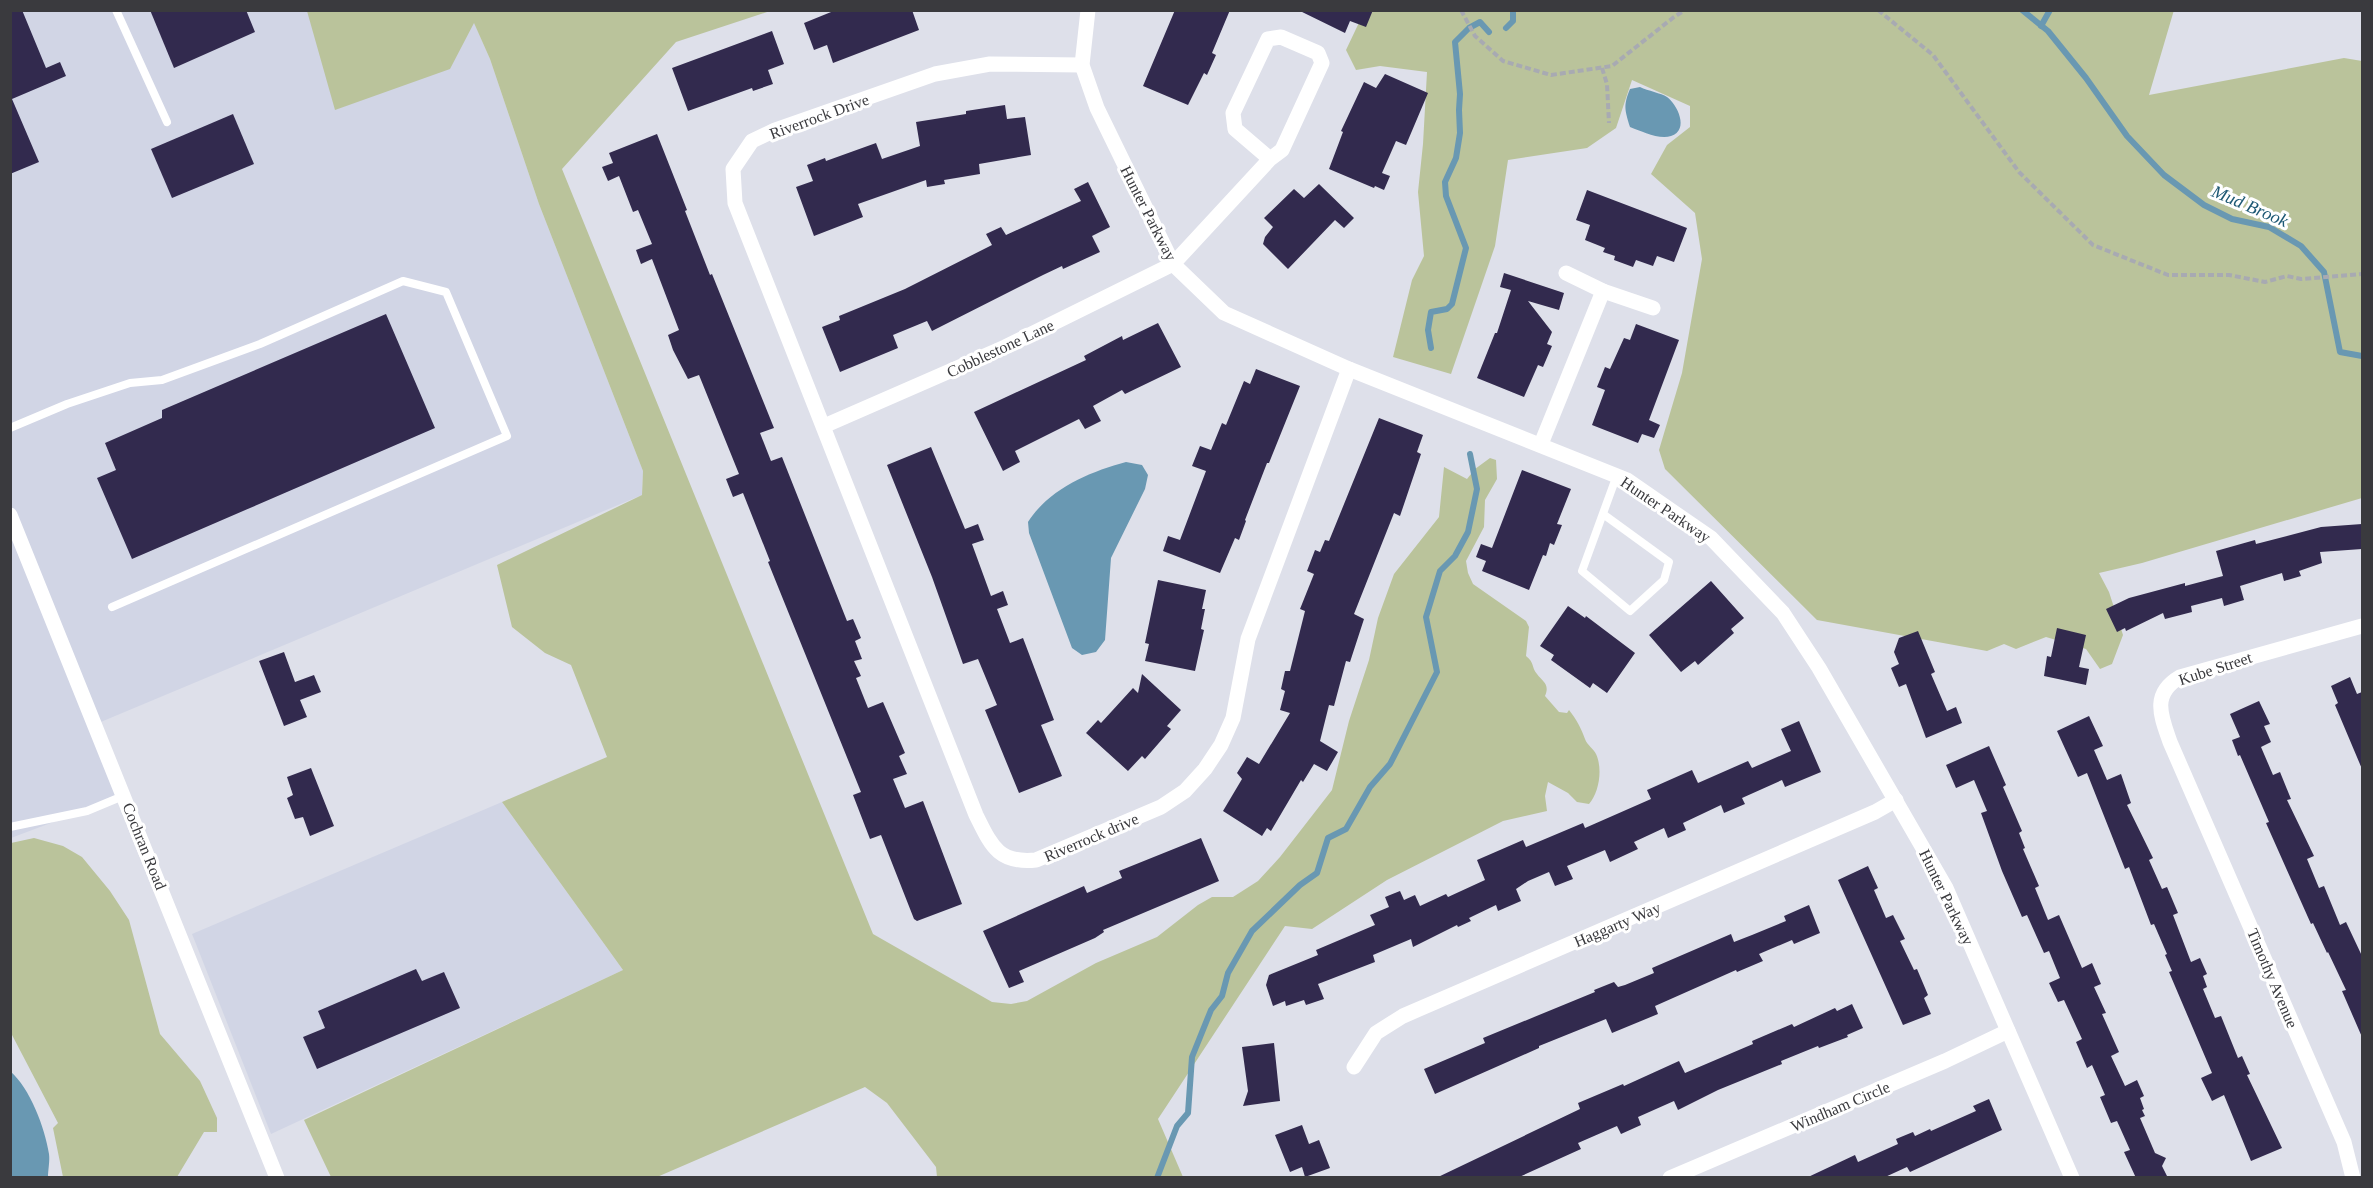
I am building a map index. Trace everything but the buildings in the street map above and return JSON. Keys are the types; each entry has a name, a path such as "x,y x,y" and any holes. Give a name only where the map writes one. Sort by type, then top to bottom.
{"street":[{"name":"Hunter Parkway","path":"1088,10 1082,65 1097,108 1173,264 1224,313 1349,369 1627,480 1711,538 1783,613 1819,668 1946,888 2072,1178"},
{"path":"1173,264 1281,150 1322,63 1318,53 1281,37 1268,39 1233,113 1236,129 1270,159"},
{"name":"Riverrock Drive","path":"824,426 735,203 734,169 752,141 775,130 935,74 990,64 1082,65"},
{"name":"Cobblestone Lane","path":"824,426 1005,347 1173,264"},
{"path":"1566,273 1603,291 1653,308"},
{"path":"1541,444 1603,291"},
{"name":"Riverrock drive","path":"824,426 976,815 990,842 1004,857 1019,862 1036,860 1161,807 1185,791 1205,770 1221,745 1233,718 1248,639 1349,369"},
{"name":"Cochran Road","path":"10,515 125,795 277,1178"},
{"name":"Kube Street","path":"2187,781 2163,722 2160,708 2162,697 2171,682 2191,673 2362,626"},
{"name":"Timothy Avenue","path":"2187,781 2344,1142 2354,1178"},
{"name":"Haggarty Way","path":"1354,1067 1376,1033 1396,1020 1875,812 1896,800"},
{"name":"Windham Circle","path":"1671,1178 1945,1061 2008,1031"}],"lane":[{"path":"116,10 167,122"},
{"path":"10,428 66,404 130,383 162,381 260,344 403,280 446,292 507,436 112,607"},
{"path":"1603,514 1669,562 1665,580 1630,611 1582,570 1617,475"},
{"path":"10,827 87,811 125,795"}],"path":[{"path":"1461,10 1475,36 1503,61 1551,75 1612,66 1685,10"},
{"path":"1878,10 1933,55 2019,172 2093,245 2168,275 2229,275 2265,282 2287,276 2301,279 2337,274 2362,274"},
{"path":"1602,68 1607,84 1609,123"}],"shaded area":[{"path":"11,11 469,11 490,59 539,204 643,471 642,495 96,724 125,795 11,838"},
{"path":"502,802 623,970 271,1134 192,934"}],"green space":[{"path":"1365,10 2174,10 2149,95 2344,58 2362,61 2362,498 2142,563 2099,573 2109,592 2123,635 2112,664 2100,669 2086,649 2046,637 2016,649 2004,644 1987,651 1817,620 1665,469 1659,450 1682,373 1702,259 1695,213 1651,174 1667,145 1690,127 1690,106 1632,80 1616,128 1587,148 1508,160 1495,246 1451,374 1393,357 1412,280 1424,256 1418,192 1427,72 1380,66 1356,70 1346,50"},
{"path":"307,11 770,11 676,42 562,169 873,934 992,1002 1011,1004 1027,1001 1096,963 1157,937 1212,897 1233,897 1258,881 1280,857 1332,790 1349,721 1369,660 1378,618 1394,574 1439,517 1444,467 1467,479 1475,469 1490,458 1496,460 1497,479 1485,500 1484,527 1466,561 1468,573 1473,584 1526,621 1529,627 1526,656 1545,684 1547,689 1545,696 1559,712 1567,713 1569,710 1596,754 1599,774 1597,787 1589,804 1577,802 1568,793 1548,782 1545,796 1547,811 1503,821 1387,880 1312,929 1285,926 1158,1119 1183,1177 937,1177 936,1167 887,1103 865,1087 657,1177 331,1177 304,1120 623,970 502,802 607,757 571,665 545,653 512,627 497,565 642,495 643,471 539,204 490,59 474,23 450,69 335,110"},
{"path":"34,838 63,846 82,857 110,891 129,920 160,1034 200,1081 217,1118 217,1132 204,1132 177,1177 63,1177 53,1128 58,1123 11,1033 11,843"}],"water":[{"path":"1640,87 1671,100 1680,117 1681,123 1677,133 1661,137 1630,127 1626,100 1630,89"},
{"path":"1126,462 1142,465 1148,475 1145,489 1111,558 1105,640 1096,652 1082,655 1072,648 1029,533 1028,522 1047,500 1071,483"},
{"path":"10,1071 24,1087 44,1132 49,1154 48,1177 11,1177"}],"waterway":[{"path":"1506,28 1513,21 1513,10"},
{"name":"Mud Brook","path":"2022,10 2048,31 2086,78 2127,136 2164,175 2204,205 2232,219 2269,227 2301,246 2324,272 2340,352 2362,356"},
{"path":"2041,26 2050,10"},
{"path":"1431,348 1428,330 1431,312 1447,309 1452,304 1466,248 1446,196 1445,182 1456,158 1460,133 1460,94 1455,42 1469,28 1480,22 1489,32"},
{"path":"1157,1178 1177,1126 1188,1113 1192,1057 1211,1010 1222,996 1228,973 1252,931 1300,885 1317,873 1328,838 1346,829 1370,787 1390,764 1437,672 1426,617 1440,571 1455,556 1468,532 1477,489 1470,454"}]}
